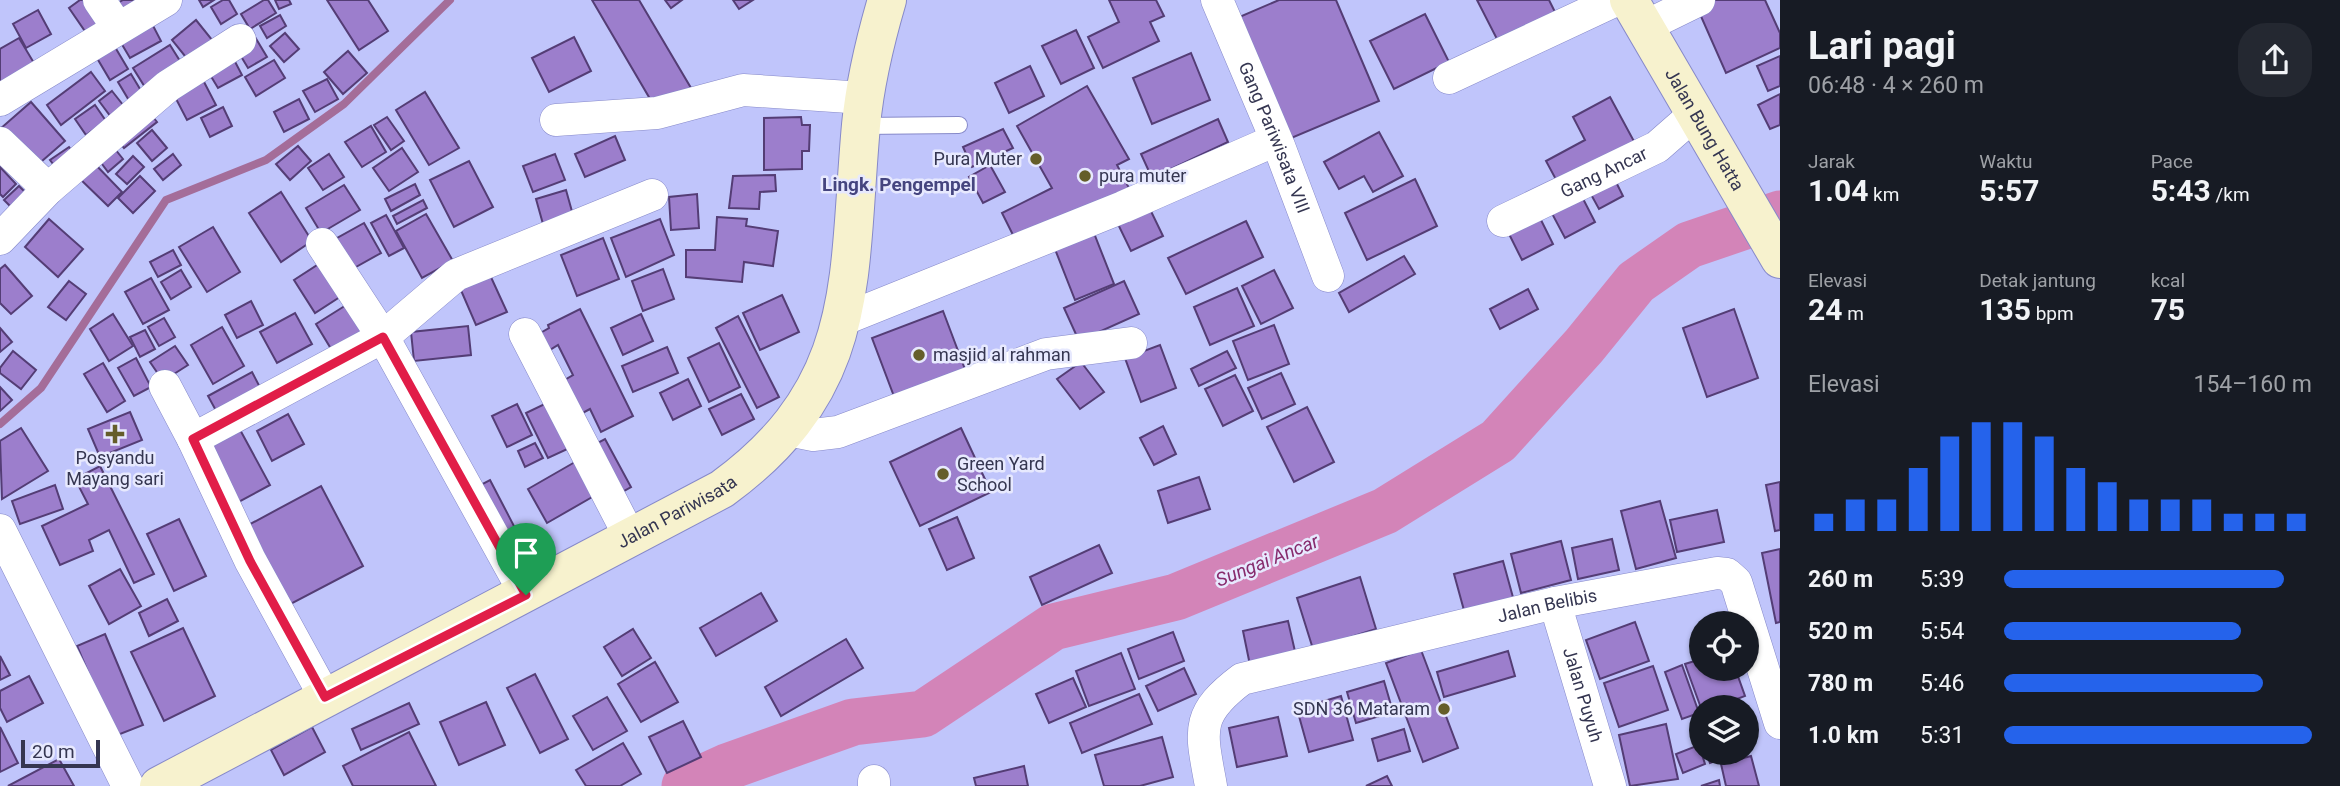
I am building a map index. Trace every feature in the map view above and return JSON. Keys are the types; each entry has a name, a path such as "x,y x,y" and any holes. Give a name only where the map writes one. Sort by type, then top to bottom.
{"street":[{"path":"99,0 118,28"},
{"path":"0,100 166,0"},
{"name":"Jalan Pariwisata","path":"159,786 631,539 722,489 766,454 788,430 820,382 842,320 851,278 863,112 887,0"},
{"name":"Gang Pariwisata VIII","path":"1217,0 1276,140 1328,276"},
{"path":"1450,78 1616,0"},
{"path":"1638,13 1699,0"},
{"name":"Jalan Bung Hatta","path":"1638,13 1780,260"},
{"path":"0,239 48,189 168,86 240,40"},
{"path":"556,120 657,113 743,90 863,112"},
{"name":"Gang Ancar","path":"1503,221 1657,147 1699,116"},
{"path":"842,320 1110,212 1276,140"},
{"path":"0,143 48,189"},
{"path":"193,439 383,337 456,275 652,195"},
{"path":"322,244 383,337 526,595"},
{"path":"525,334 631,539"},
{"path":"788,430 813,435 838,432 1046,354 1131,343"},
{"path":"164,386 193,439 250,561 325,697"},
{"path":"0,530 128,786"},
{"name":"Jalan Belibis","path":"1212,786 1202,740 1206,715 1219,697 1242,679 1555,603 1717,573 1727,574 1736,582 1780,723"},
{"name":"Jalan Puyuh","path":"1555,603 1610,786"}],"lane":[{"path":"863,112 958,125"}],"building":[{"path":"80,0 89,0 106,25 89,37 69,8"},
{"path":"123,0 152,0 124,19 116,4"},
{"path":"199,0 214,0 203,7"},
{"path":"223,0 229,0 237,14 221,24 211,7"},
{"path":"268,0 276,13 250,29 241,14"},
{"path":"275,0 289,0 291,4 279,9"},
{"path":"327,0 368,0 388,31 359,50"},
{"path":"592,0 639,0 691,88 656,109"},
{"path":"665,0 682,0 671,8"},
{"path":"733,0 753,0 739,9"},
{"path":"1109,0 1156,0 1164,16 1150,22 1159,41 1103,68 1088,37 1119,22"},
{"path":"1279,0 1336,0 1379,101 1289,139 1237,18"},
{"path":"1477,0 1549,0 1557,16 1500,45"},
{"path":"1708,0 1765,0 1780,33 1780,48 1726,73 1696,5"},
{"path":"38,10 51,34 26,48 13,24"},
{"path":"1425,14 1449,62 1394,89 1370,41"},
{"path":"280,15 286,26 267,38 260,26"},
{"path":"149,18 161,41 130,58 117,36"},
{"path":"196,20 217,46 193,66 172,40"},
{"path":"1076,30 1094,68 1061,84 1042,46"},
{"path":"285,33 299,49 284,62 270,46"},
{"path":"255,37 267,57 248,68 236,48"},
{"path":"574,37 591,71 549,92 532,58"},
{"path":"19,38 37,68 0,87 0,49"},
{"path":"112,42 128,69 110,80 94,53"},
{"path":"170,45 185,69 148,92 133,68"},
{"path":"348,51 367,73 343,94 324,72"},
{"path":"1191,53 1210,100 1152,124 1133,78"},
{"path":"231,54 242,75 218,88 206,68"},
{"path":"1780,56 1780,86 1768,91 1757,66"},
{"path":"274,60 285,78 256,96 245,77"},
{"path":"1030,66 1044,96 1009,113 995,83"},
{"path":"91,72 105,91 61,125 47,105"},
{"path":"131,74 143,94 130,102 118,82"},
{"path":"327,79 338,99 315,112 303,91"},
{"path":"203,80 216,105 187,120 174,95"},
{"name":"pura muter","path":"1087,86 1129,159 1117,165 1130,190 1019,247 1002,213 1052,188 1017,126"},
{"path":"112,91 131,115 117,125 99,101"},
{"path":"425,92 459,148 429,165 396,110"},
{"path":"1780,94 1780,125 1770,129 1758,105"},
{"path":"1610,97 1636,145 1560,187 1546,161 1585,140 1573,117"},
{"path":"299,99 309,119 284,132 274,112"},
{"path":"31,102 65,141 34,168 0,129"},
{"path":"95,105 106,121 86,135 75,119"},
{"path":"223,107 232,126 210,137 201,118"},
{"path":"149,112 157,122 124,148 116,138"},
{"path":"387,117 404,141 391,150 374,125"},
{"path":"801,117 802,125 810,125 809,151 802,151 802,169 764,170 764,118"},
{"path":"1218,119 1228,142 1152,178 1141,154"},
{"path":"371,126 386,152 362,167 345,142"},
{"path":"1003,129 1013,148 972,167 963,147"},
{"path":"152,130 167,148 152,161 137,143"},
{"path":"1379,132 1403,176 1373,192 1364,176 1339,189 1324,162"},
{"path":"615,136 625,160 585,177 575,154"},
{"path":"111,144 123,159 108,172 96,156"},
{"path":"298,146 311,161 290,180 276,164"},
{"path":"69,147 78,159 60,173 50,160"},
{"path":"402,148 418,172 389,191 373,168"},
{"path":"173,154 181,165 163,180 154,169"},
{"path":"329,154 344,177 323,190 308,168"},
{"path":"555,154 565,180 533,192 523,166"},
{"path":"133,156 144,167 127,184 116,174"},
{"path":"469,161 493,207 454,227 430,180"},
{"path":"93,162 122,192 108,206 78,177"},
{"path":"990,165 1005,192 983,203 969,177"},
{"path":"0,167 16,184 3,197 0,194"},
{"path":"775,175 776,191 760,192 759,209 729,208 733,176"},
{"path":"140,176 155,191 133,213 118,198"},
{"path":"1613,176 1623,196 1599,209 1588,189"},
{"path":"1415,179 1437,226 1367,260 1345,213"},
{"path":"415,184 420,195 391,211 385,199"},
{"path":"344,185 360,210 321,233 306,208"},
{"path":"19,186 32,199 17,213 4,200"},
{"path":"1578,189 1595,222 1565,238 1548,206"},
{"path":"566,190 573,215 543,224 536,199"},
{"path":"281,192 312,241 281,262 249,213"},
{"path":"697,194 699,228 671,230 669,197"},
{"path":"423,200 427,208 397,224 393,216"},
{"path":"1147,203 1163,236 1131,251 1115,218"},
{"path":"1537,212 1553,244 1522,260 1506,228"},
{"path":"426,214 453,261 422,278 396,231"},
{"path":"386,215 404,248 389,256 371,223"},
{"path":"717,217 747,219 746,226 778,231 773,266 744,262 742,282 686,277 686,250 715,250"},
{"path":"49,219 83,249 58,277 25,247"},
{"path":"660,219 674,255 626,277 611,238"},
{"path":"1246,221 1263,257 1186,294 1168,258"},
{"path":"364,223 381,253 347,272 330,242"},
{"path":"1090,223 1114,284 1075,300 1051,239"},
{"path":"213,227 240,272 207,292 179,247"},
{"path":"603,238 619,279 577,296 561,255"},
{"path":"173,250 181,265 158,277 150,262"},
{"path":"1404,256 1415,274 1349,312 1339,293"},
{"path":"325,260 346,293 315,313 294,280"},
{"path":"5,265 32,296 11,314 0,303 0,269"},
{"path":"663,269 674,299 643,311 632,281"},
{"path":"181,270 191,287 171,299 161,282"},
{"path":"1274,270 1293,308 1261,324 1242,286"},
{"path":"490,275 507,312 476,325 460,288"},
{"path":"151,278 169,310 143,324 125,292"},
{"path":"69,281 86,294 66,320 48,307"},
{"path":"1124,281 1139,314 1079,341 1064,308"},
{"path":"1237,288 1254,326 1210,345 1194,307"},
{"path":"1528,289 1538,309 1500,329 1490,309"},
{"path":"782,295 799,332 760,350 743,313"},
{"path":"251,301 263,325 237,338 225,315"},
{"path":"351,302 369,330 333,352 316,324"},
{"path":"580,309 633,416 601,432 590,409 579,415 561,382 573,375 558,345 545,353 535,336 549,328 548,325"},
{"path":"1734,309 1758,378 1707,397 1683,328"},
{"name":"masjid al rahman","path":"943,311 966,372 895,399 872,338"},
{"path":"295,313 312,344 277,363 260,332"},
{"path":"113,314 133,346 109,361 90,329"},
{"path":"641,314 653,341 623,355 611,328"},
{"path":"738,316 779,397 757,408 716,328"},
{"path":"164,318 175,337 159,346 148,327"},
{"path":"1274,325 1289,364 1248,380 1233,341"},
{"path":"468,326 471,355 414,361 411,332"},
{"path":"222,327 244,366 213,384 191,345"},
{"path":"0,328 12,342 0,352"},
{"path":"145,330 155,349 140,357 130,337"},
{"path":"719,343 740,387 709,402 688,358"},
{"path":"1160,345 1176,388 1141,402 1125,358"},
{"path":"175,346 188,365 163,381 150,362"},
{"path":"667,347 678,373 633,392 622,366"},
{"path":"13,351 36,370 21,389 0,373 0,368"},
{"path":"1227,351 1236,368 1199,386 1191,369"},
{"path":"136,358 151,387 134,396 118,368"},
{"path":"1081,362 1104,392 1080,409 1057,379"},
{"path":"103,363 125,401 107,412 84,374"},
{"path":"252,372 264,395 220,418 208,396"},
{"path":"1281,373 1295,404 1262,419 1248,388"},
{"path":"1235,375 1253,411 1223,426 1205,389"},
{"path":"688,379 701,406 673,420 660,393"},
{"path":"0,387 12,400 0,411"},
{"path":"741,394 754,419 722,435 709,409"},
{"path":"555,399 576,445 548,458 526,413"},
{"path":"517,404 532,435 507,447 492,416"},
{"path":"1307,407 1334,462 1294,482 1267,427"},
{"name":"Posyandu Mayang sari","path":"130,412 142,440 100,457 88,429"},
{"path":"288,414 304,444 272,461 257,431"},
{"path":"238,426 270,485 235,504 202,445"},
{"path":"1163,426 1176,454 1154,465 1140,438"},
{"path":"21,428 48,471 2,499 0,441"},
{"path":"961,428 991,492 920,526 890,462"},
{"path":"605,439 631,487 613,497 588,448"},
{"path":"535,443 543,458 525,467 518,451"},
{"path":"575,462 594,496 547,523 528,489"},
{"path":"100,466 154,574 134,583 109,530 89,540 93,551 60,565 42,526 88,504 75,479"},
{"path":"1199,477 1210,509 1168,523 1158,491"},
{"path":"490,480 515,528 498,537 473,489"},
{"path":"1780,482 1780,530 1775,531 1766,485"},
{"path":"55,485 63,509 20,524 12,501"},
{"path":"321,486 363,566 283,608 241,529"},
{"path":"1660,501 1676,558 1636,569 1621,511"},
{"path":"1717,510 1724,542 1677,552 1670,520"},
{"path":"957,517 974,558 947,570 929,529"},
{"path":"179,519 206,576 174,591 147,534"},
{"path":"1612,539 1619,570 1578,579 1572,548"},
{"path":"1561,541 1571,580 1521,593 1511,554"},
{"path":"1099,545 1112,573 1042,605 1030,577"},
{"path":"1780,549 1780,622 1776,623 1762,553"},
{"path":"1503,561 1514,601 1465,614 1454,574"},
{"path":"120,569 141,606 109,624 89,586"},
{"path":"1360,577 1376,629 1313,649 1297,598"},
{"path":"761,593 777,621 716,656 700,628"},
{"path":"167,599 178,621 149,636 139,613"},
{"path":"1288,621 1297,660 1251,670 1243,631"},
{"path":"1635,622 1649,661 1600,679 1586,640"},
{"path":"183,628 215,696 164,721 131,652"},
{"path":"633,629 651,658 622,676 604,647"},
{"path":"1173,632 1184,661 1139,679 1128,649"},
{"path":"105,634 143,725 115,736 77,646"},
{"path":"846,639 863,668 781,716 765,687"},
{"name":"SDN 36 Mataram","path":"1421,650 1458,748 1423,762 1386,663"},
{"path":"1508,651 1515,676 1444,697 1437,672"},
{"path":"1121,653 1135,689 1089,706 1076,671"},
{"path":"0,656 10,675 0,680"},
{"path":"655,662 678,702 641,722 618,684"},
{"path":"1682,665 1693,695 1689,695 1689,717 1682,719 1665,672"},
{"path":"1653,666 1668,710 1619,727 1604,683"},
{"path":"1184,668 1196,694 1158,711 1146,686"},
{"path":"535,674 568,739 540,753 507,688"},
{"path":"29,676 43,703 7,722 0,708 0,691"},
{"path":"1073,678 1086,707 1049,723 1036,694"},
{"path":"1384,681 1393,712 1356,723 1347,692"},
{"path":"1691,681 1740,681 1745,695 1696,695"},
{"path":"1139,694 1152,724 1082,753 1070,723"},
{"path":"1341,696 1353,740 1309,752 1297,709"},
{"path":"607,697 627,731 593,750 573,716"},
{"path":"486,702 505,745 459,765 440,722"},
{"path":"409,703 419,724 361,750 352,729"},
{"path":"1278,717 1287,756 1237,767 1229,728"},
{"path":"683,721 701,757 667,773 649,737"},
{"path":"1666,724 1678,779 1630,786 1619,735"},
{"path":"0,727 18,763 0,772"},
{"path":"312,727 325,752 284,775 271,750"},
{"path":"1404,729 1410,751 1378,761 1372,739"},
{"path":"409,732 436,786 353,786 343,766"},
{"path":"1162,737 1173,777 1140,786 1104,786 1095,755"},
{"path":"623,743 641,774 620,786 586,786 576,770"},
{"path":"1689,749 1689,765 1703,765 1683,773 1676,754"},
{"path":"59,759 74,786 8,786"},
{"path":"1721,765 1753,765 1759,786 1726,786"},
{"path":"1024,766 1028,786 976,786 974,778"},
{"path":"1387,776 1392,786 1366,786"},
{"path":"1719,780 1720,786 1701,786"}],"waterway":[{"path":"0,424 41,388 166,200 266,160 344,104 450,0"},
{"name":"Sungai Ancar","path":"685,786 727,767 853,722 923,714 1053,627 1176,597 1385,511 1498,441 1584,346 1636,282 1689,245 1780,214"}],"place":[{"name":"Pura Muter","path":"1036,159"},
{"name":"pura muter","path":"1085,176"},
{"name":"masjid al rahman","path":"919,355"},
{"name":"Posyandu Mayang sari","path":"115,434"},
{"name":"Green Yard School","path":"943,474"},
{"name":"SDN 36 Mataram","path":"1444,709"}],"district":[{"name":"Lingk. Pengempel","path":"899,184"}],"route":[{"path":"383,337 526,595 325,697 250,561 193,439 383,337"}]}
